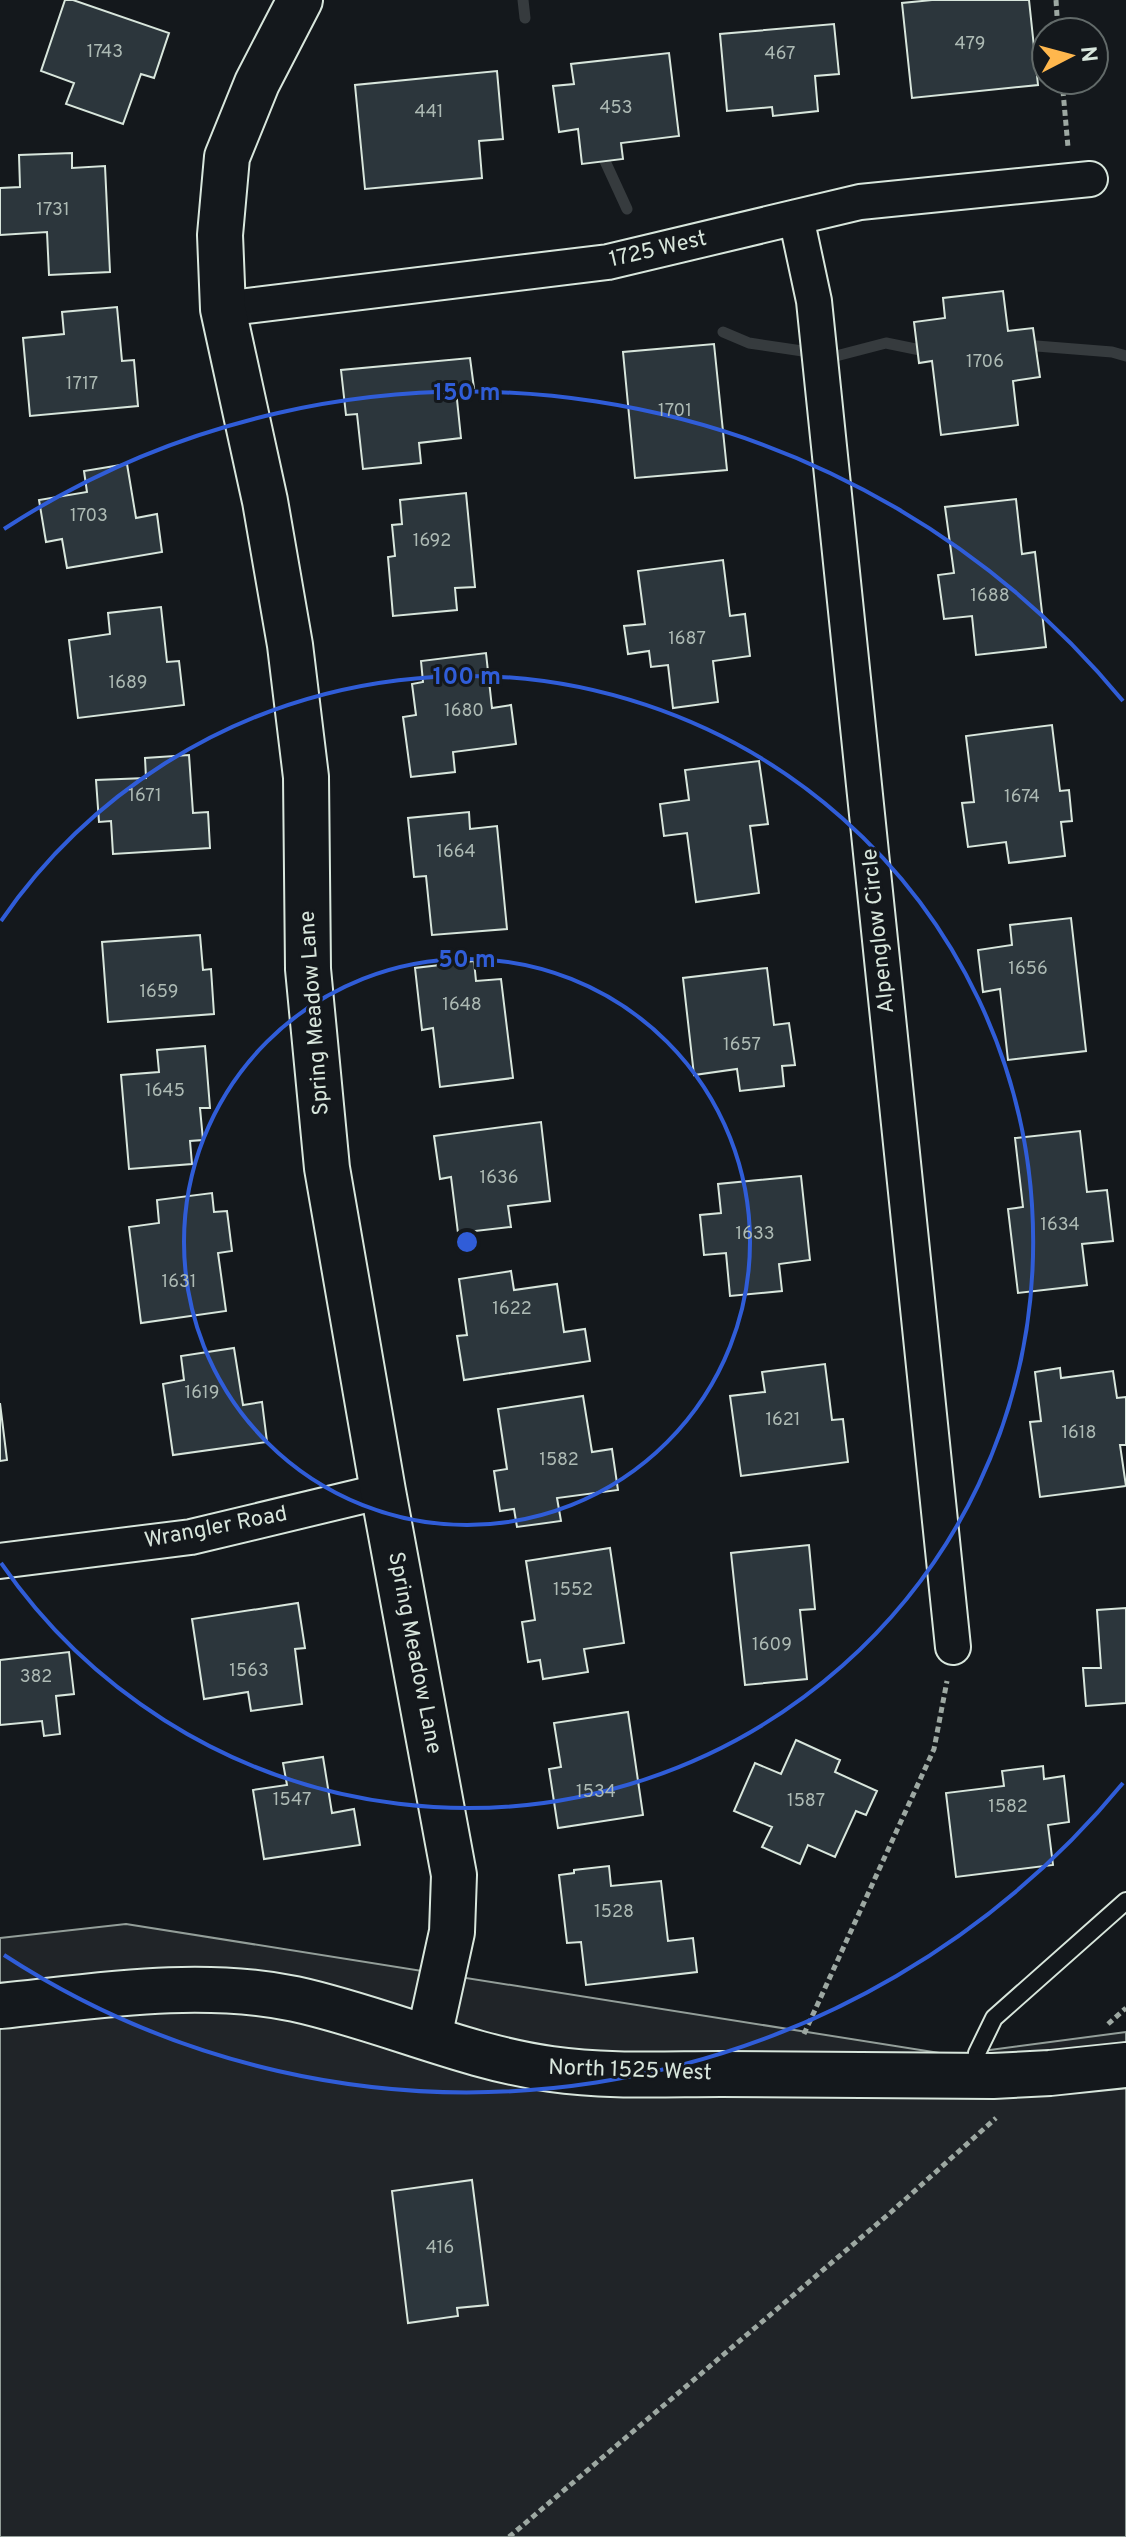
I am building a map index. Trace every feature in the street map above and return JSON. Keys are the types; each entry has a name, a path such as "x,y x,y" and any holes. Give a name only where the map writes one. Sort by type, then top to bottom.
{"street":[{"name":"Spring Meadow Lane","path":"300,0 257,83 227,157 220,235 223,309 265,501 290,645 306,777 308,969 327,1168 454,1875 452,1932 429,2037"},
{"name":"1725 West","path":"223,309 608,262 860,202 1079,167"},
{"name":"Alpenglow Circle","path":"796,217 814,301 953,1647"},
{"name":"Wrangler Road","path":"0,1561 191,1537 383,1491"},
{"name":"North 1525 West","path":"0,2006 154,1991 241,1993 292,1998 342,2010 489,2057 553,2069 598,2073 975,2076 1050,2073 1126,2065"}],"lane":[{"path":"975,2076 977,2053 994,2018 1126,1901"}],"path":[{"path":"1065,96 1079,167"},
{"path":"786,2075 934,1749 953,1647"},
{"path":"509,2537 999,2116"}],"shaded area":[{"path":"126,1924 952,2055 1126,2032 1126,2537 0,2537 0,1938"}],"building":[{"path":"65,0 73,0 169,33 154,78 141,74 123,124 66,104 74,83 41,71"},
{"path":"1029,0 1030,86 912,98 902,3"},
{"path":"834,24 839,74 815,76 818,111 773,116 772,107 727,111 720,34"},
{"path":"669,53 679,136 621,143 623,159 582,164 578,129 559,132 553,86 574,84 571,64"},
{"path":"497,71 503,139 479,141 482,178 365,189 355,85"},
{"path":"72,153 72,168 105,166 110,272 49,275 47,232 0,235 0,188 20,187 19,155"},
{"path":"1003,291 1008,331 1033,328 1040,377 1013,381 1018,425 941,435 932,361 919,363 914,322 945,318 943,298"},
{"path":"117,307 122,361 134,360 138,406 30,416 23,338 64,334 62,312"},
{"path":"714,344 727,470 635,478 623,352"},
{"path":"470,358 474,388 456,390 461,438 419,443 421,463 363,469 357,414 346,415 341,370"},
{"path":"127,464 136,518 157,514 162,552 67,568 62,539 46,542 39,500 87,492 84,471"},
{"path":"466,493 475,587 455,588 457,610 393,616 388,557 395,556 392,525 402,524 400,500"},
{"path":"1016,499 1022,554 1035,552 1046,647 976,655 972,616 944,619 938,575 954,573 945,507"},
{"path":"723,560 730,616 745,614 750,656 713,661 718,702 673,708 668,665 651,667 649,651 628,654 624,626 645,624 638,571"},
{"path":"161,607 167,662 179,661 184,705 78,718 69,640 110,634 108,613"},
{"path":"486,653 492,708 511,705 516,744 453,752 455,772 411,777 403,717 416,715 412,684 423,682 421,661"},
{"path":"1052,725 1060,791 1069,790 1072,821 1061,822 1065,856 1009,863 1006,842 968,847 962,803 974,802 966,736"},
{"path":"189,755 193,813 208,812 210,848 113,854 111,821 99,822 96,780 146,778 145,758"},
{"path":"759,761 768,824 750,826 759,893 696,902 687,833 664,836 660,804 689,800 685,770"},
{"path":"469,812 470,829 497,826 507,929 432,935 426,876 414,877 408,818"},
{"path":"1071,918 1086,1051 1008,1060 1000,989 983,992 978,950 1012,945 1010,925"},
{"path":"200,935 203,970 211,969 214,1014 108,1022 102,942"},
{"path":"474,961 476,981 501,979 513,1078 440,1087 433,1028 422,1030 415,968"},
{"path":"767,968 774,1025 789,1023 795,1065 782,1066 784,1086 740,1091 737,1069 694,1075 683,978"},
{"path":"205,1046 210,1108 200,1108 203,1140 190,1141 192,1164 129,1169 121,1075 159,1072 157,1050"},
{"path":"541,1122 550,1201 508,1206 511,1227 458,1233 451,1177 440,1179 434,1136"},
{"path":"1080,1131 1087,1192 1107,1190 1113,1241 1082,1244 1087,1285 1018,1293 1008,1209 1023,1207 1015,1138"},
{"path":"801,1176 810,1260 779,1264 782,1291 730,1296 726,1253 704,1255 700,1215 721,1213 718,1184"},
{"path":"212,1193 214,1212 227,1211 232,1251 218,1253 226,1311 141,1323 129,1227 159,1223 157,1200"},
{"path":"511,1271 514,1290 557,1284 564,1332 585,1329 590,1361 464,1380 457,1336 467,1335 459,1279"},
{"path":"234,1348 243,1405 262,1402 267,1442 173,1455 163,1384 184,1380 181,1356"},
{"path":"825,1364 832,1420 843,1419 848,1462 741,1476 730,1396 765,1392 762,1372"},
{"path":"1060,1368 1061,1378 1113,1371 1117,1398 1126,1397 1126,1445 1120,1445 1126,1486 1040,1497 1030,1422 1041,1421 1035,1372"},
{"path":"583,1396 592,1452 612,1449 618,1490 557,1498 561,1521 517,1527 514,1509 500,1511 494,1471 507,1469 498,1409"},
{"path":"0,1403 7,1460 0,1461"},
{"path":"809,1545 815,1609 800,1610 807,1679 745,1685 731,1553"},
{"path":"610,1548 624,1643 584,1649 588,1672 543,1679 540,1660 528,1662 522,1622 535,1620 526,1561"},
{"path":"298,1603 305,1648 295,1649 302,1704 251,1711 248,1692 204,1699 192,1619"},
{"path":"1126,1608 1126,1703 1086,1706 1083,1668 1101,1668 1097,1610"},
{"path":"69,1652 74,1694 56,1696 60,1734 44,1736 42,1721 0,1725 0,1660"},
{"path":"628,1712 643,1815 558,1828 549,1769 561,1767 554,1723"},
{"path":"796,1740 840,1760 835,1772 877,1791 866,1815 856,1811 835,1857 808,1845 800,1864 762,1847 772,1827 734,1811 755,1763 781,1774"},
{"path":"323,1757 332,1813 354,1809 360,1845 264,1859 253,1790 287,1785 283,1763"},
{"path":"1043,1766 1044,1779 1064,1776 1069,1822 1048,1825 1053,1865 956,1877 946,1793 1004,1786 1002,1771"},
{"path":"609,1866 611,1886 661,1881 668,1941 693,1938 697,1972 586,1985 581,1942 567,1943 559,1875"},
{"path":"472,2180 488,2305 457,2308 458,2316 408,2323 392,2191"}],"waterway":[{"path":"523,0 525,18"},
{"path":"599,148 627,209"},
{"path":"723,332 749,343 836,356 886,343 930,352"},
{"path":"1024,345 1112,352 1126,356"}]}
